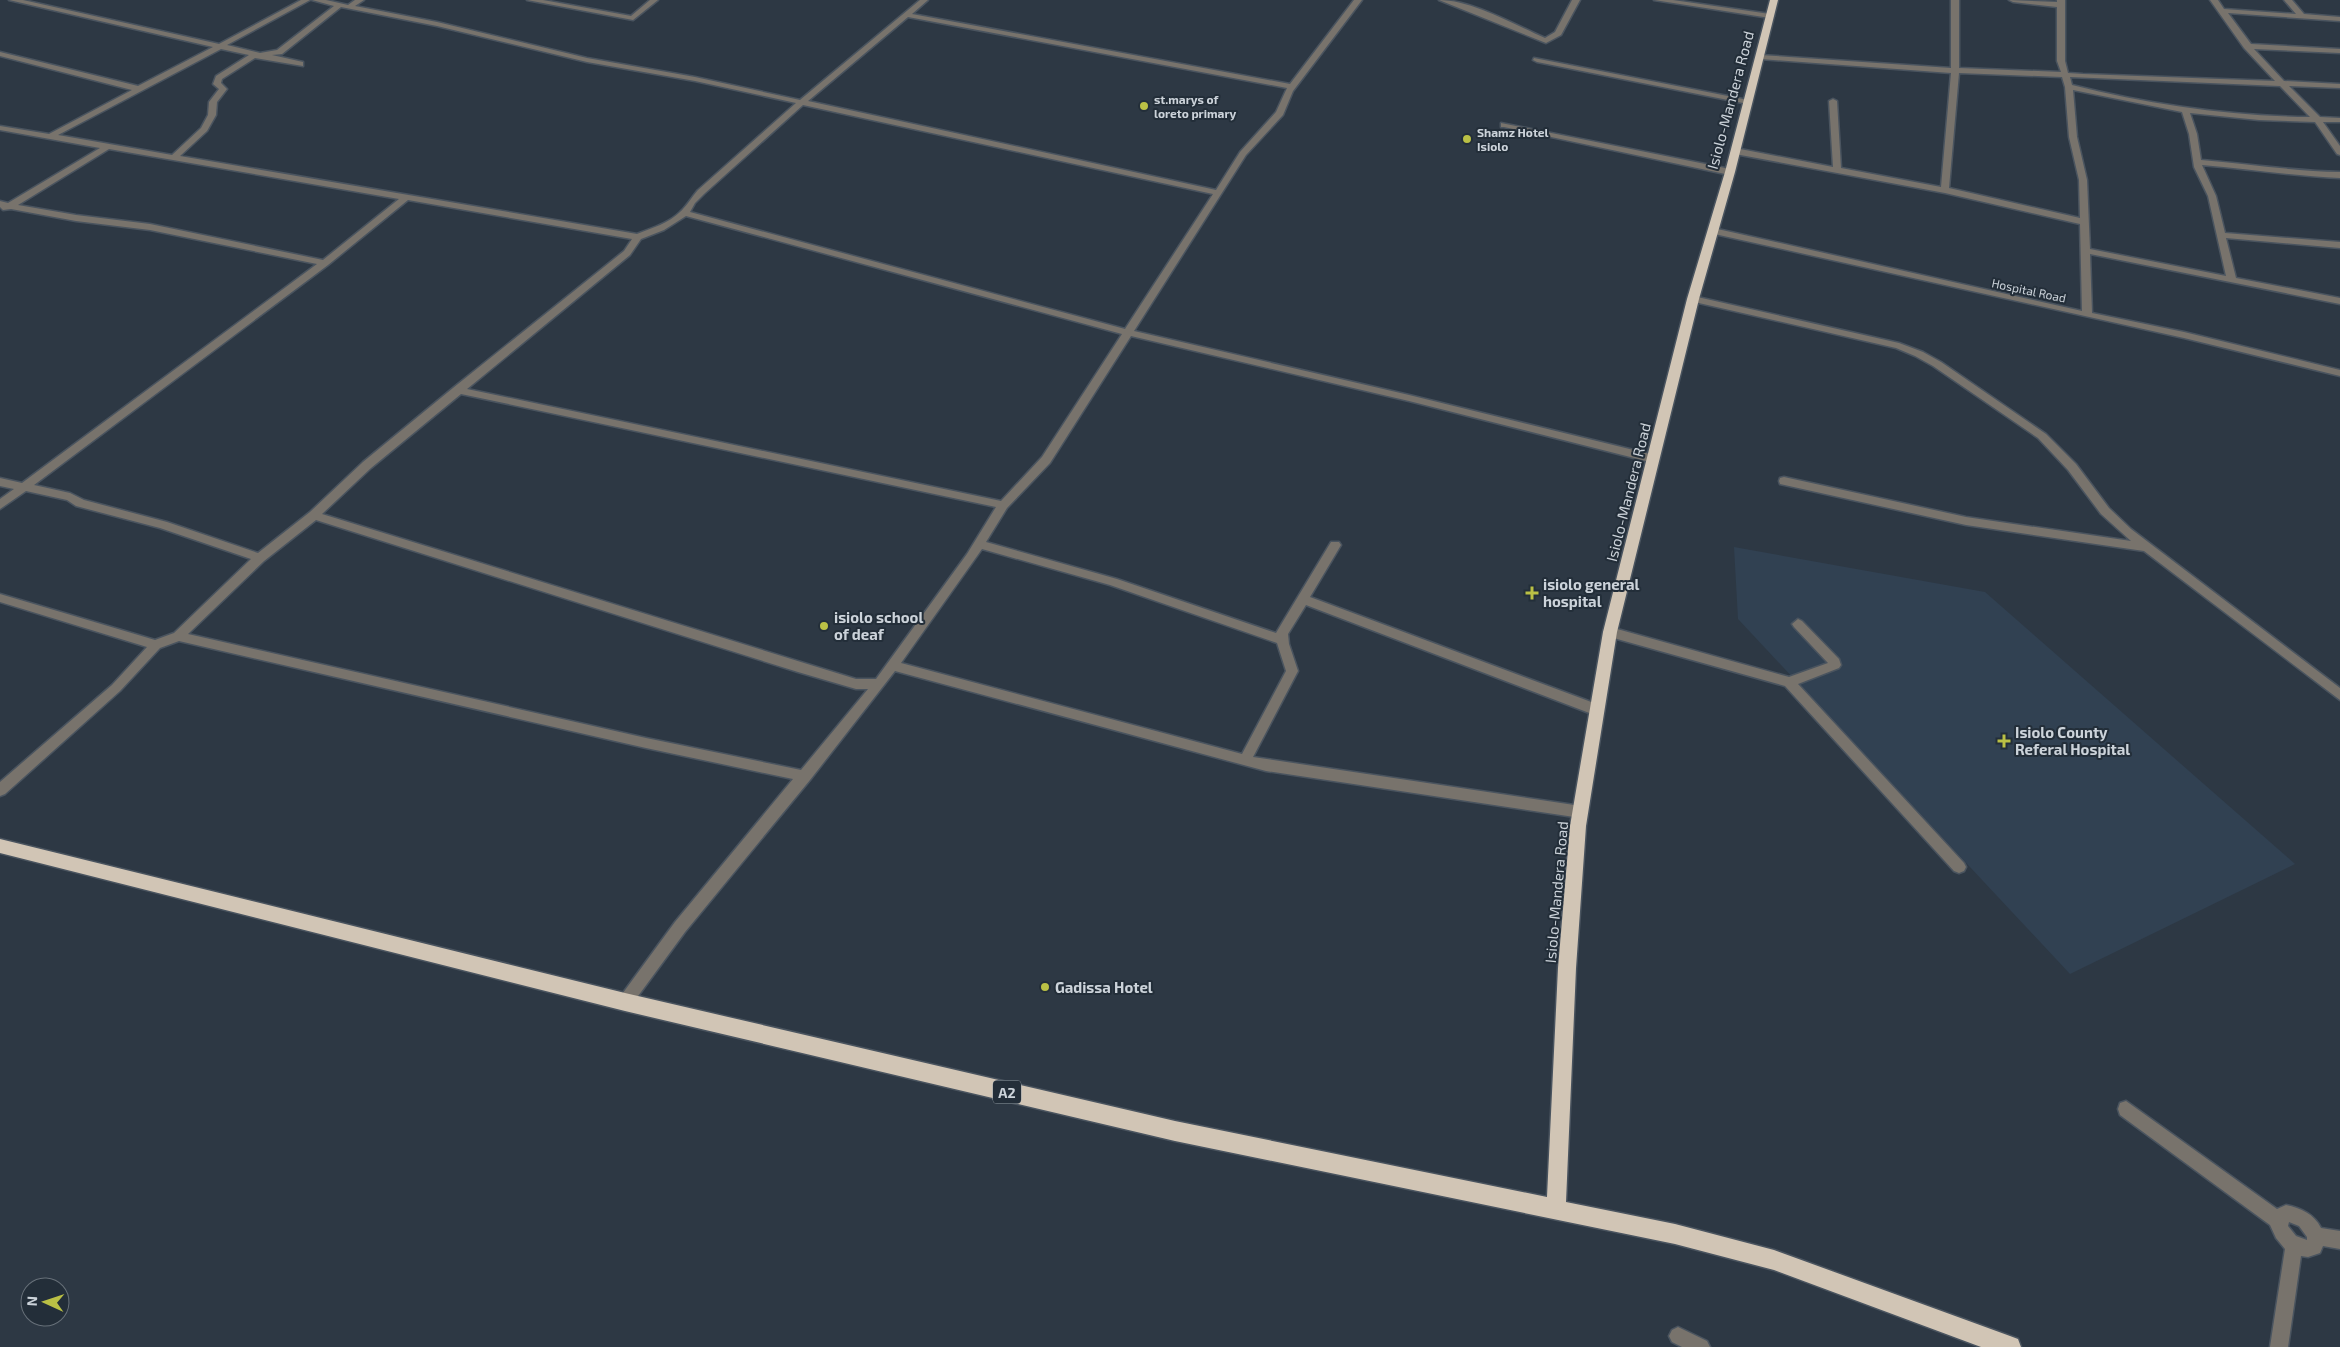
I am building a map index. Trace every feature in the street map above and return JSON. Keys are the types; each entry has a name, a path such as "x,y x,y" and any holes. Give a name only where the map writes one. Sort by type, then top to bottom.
{"highway":[{"name":"Isiolo-Mandera Road","path":"1556,1211 1567,968 1581,812 1610,632 1692,299 1730,172 1774,0"},
{"name":"A2","path":"0,846 625,1002 1175,1131 1675,1234 1774,1260 2010,1347"}],"street":[{"path":"13,0 300,64"},
{"path":"51,136 306,0"},
{"path":"316,0 438,24 587,60 695,78 1218,193"},
{"path":"349,7 360,0"},
{"path":"531,0 633,18 654,0"},
{"path":"0,128 638,237 661,228 685,213 691,202 701,192 802,102 924,0"},
{"path":"625,1002 680,927 879,684 979,544 1004,505 1046,460 1253,140 1280,114 1284,100 1358,0"},
{"path":"1443,0 1479,12 1546,41 1558,34 1576,0"},
{"path":"1658,0 1770,16"},
{"path":"1945,190 1954,70 1955,0"},
{"path":"2013,0 2061,3 2061,61 2069,88 2073,137 2083,180 2087,315"},
{"path":"2214,0 2247,46 2281,84 2317,119 2340,152"},
{"path":"2288,0 2302,16"},
{"path":"174,157 191,144 212,115 213,102 223,89 217,84 219,78 257,54 279,52 340,4"},
{"path":"2224,12 2340,19"},
{"path":"906,15 1293,87"},
{"path":"2247,46 2340,51"},
{"path":"0,54 139,89"},
{"path":"1760,57 1792,61 1954,70 2340,86"},
{"path":"1537,60 1748,102"},
{"path":"2069,88 2184,110 2258,118 2340,120"},
{"path":"1833,101 1837,170"},
{"path":"2184,110 2192,134 2197,162 2210,189 2232,281"},
{"path":"1504,125 1730,172"},
{"path":"0,212 5,205 108,146"},
{"path":"1735,151 1945,190 2084,222"},
{"path":"2197,162 2271,168 2310,174 2340,175"},
{"path":"0,506 325,263 405,198"},
{"path":"5,205 76,218 150,228 325,263"},
{"path":"685,213 1129,333 1409,398 1654,459"},
{"name":"Hospital Road","path":"1713,231 2087,315 2184,334 2340,374"},
{"path":"2221,235 2340,245"},
{"path":"0,790 116,688 156,645 178,636 260,558 314,515 367,465 456,390 595,280 627,253 638,237"},
{"path":"2086,251 2340,301"},
{"path":"1692,299 1899,346 1919,354 1982,394 2042,436 2072,467 2105,511 2147,547 2340,694"},
{"path":"456,390 1004,505"},
{"path":"1784,481 1966,521 2147,547"},
{"path":"0,482 70,497 80,503 163,525 260,558"},
{"path":"314,515 798,667 856,684 879,684"},
{"path":"979,544 1113,582 1282,640"},
{"path":"1245,760 1292,671 1291,661 1281,645 1282,634 1335,545"},
{"path":"0,598 156,645"},
{"path":"1303,599 1597,710"},
{"path":"1789,682 1835,665 1835,662 1798,624"},
{"path":"1610,632 1789,682 1959,867"},
{"path":"178,636 646,743 805,776"},
{"path":"892,665 1266,766 1581,812"},
{"path":"2126,1109 2278,1220 2282,1233 2294,1245 2309,1249 2314,1247 2316,1236 2308,1222 2293,1214 2286,1213 2278,1220"},
{"path":"2316,1236 2340,1240"},
{"path":"2278,1347 2294,1245"},
{"path":"1678,1336 1701,1347"}],"shaded area":[{"name":"Isiolo County Referal Hospital","path":"1734,547 1985,592 2295,864 2070,974 1738,619"}],"place":[{"name":"st.marys of loreto primary","path":"1144,106"},
{"name":"Shamz Hotel Isiolo","path":"1467,139"},
{"name":"isiolo general hospital","path":"1532,593"},
{"name":"isiolo school of deaf","path":"824,626"},
{"name":"Isiolo County Referal Hospital","path":"2004,741"},
{"name":"Gadissa Hotel","path":"1045,987"}]}
